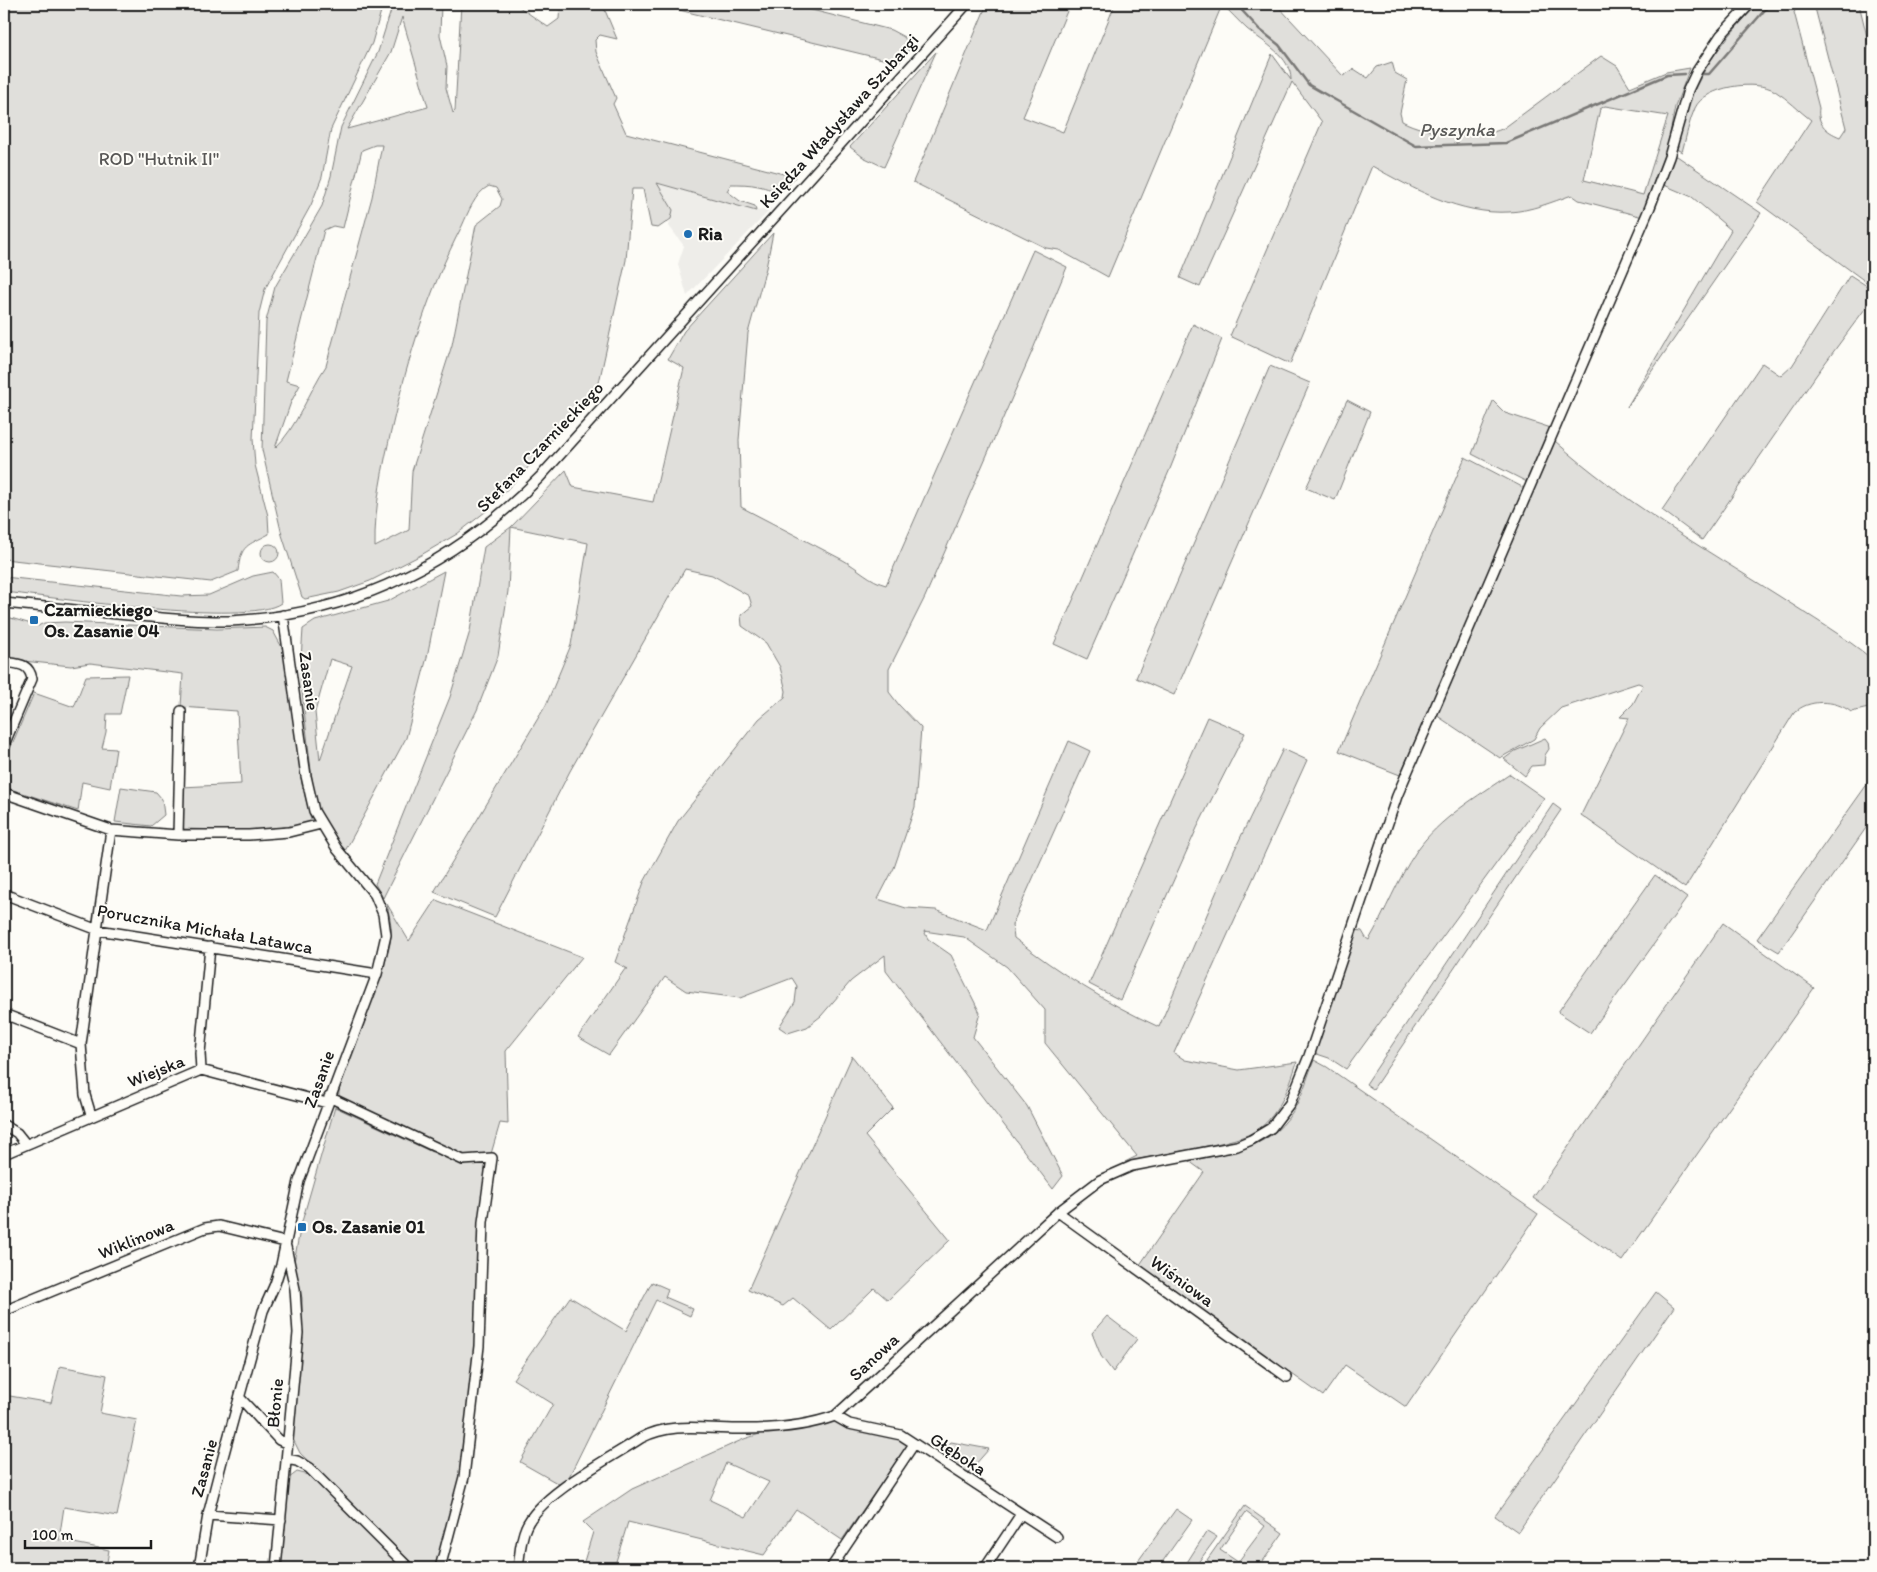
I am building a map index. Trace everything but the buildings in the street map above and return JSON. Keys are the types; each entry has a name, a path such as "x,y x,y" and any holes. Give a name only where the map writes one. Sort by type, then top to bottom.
{"street":[{"name":"Księdza Władysława Szubargi","path":"735,261 967,4"},
{"name":"Sanowa","path":"518,1568 523,1535 534,1514 561,1490 655,1431 693,1426 742,1429 767,1428 810,1422 835,1416 1082,1192 1114,1173 1132,1166 1237,1146 1262,1135 1280,1118 1296,1092 1396,800 1650,207 1669,158 1688,90 1708,53 1750,4"},
{"name":"Stefana Czarnieckiego","path":"4,603 193,620 236,620 283,615 349,600 384,586 448,554 486,527 540,477 735,261"},
{"name":"Zasanie","path":"198,1568 208,1515 263,1311 277,1278 299,1181 377,974 386,935 380,904 321,824 314,811 306,776 283,615"},
{"path":"4,662 23,665 30,671 30,686 4,745"},
{"path":"178,835 181,711"},
{"path":"4,793 111,830 178,835 249,835 289,832 321,824"},
{"path":"91,1115 85,1095 81,1044 111,830"},
{"name":"Porucznika Michała Latawca","path":"4,894 98,930 377,974"},
{"path":"201,1070 200,1053 210,947"},
{"path":"4,1014 81,1044"},
{"name":"Wiejska","path":"4,1154 25,1143 201,1070 328,1100 463,1160 492,1158 483,1222 480,1346 464,1477 440,1568"},
{"path":"4,1125 17,1133 25,1143"},
{"name":"Wiśniowa","path":"1058,1212 1287,1377"},
{"name":"Wiklinowa","path":"4,1311 205,1228 220,1226 285,1242"},
{"name":"Błonie","path":"276,1568 298,1318 295,1289 285,1242"},
{"path":"240,1398 278,1440 288,1444"},
{"name":"Głęboka","path":"835,1416 849,1424 901,1435 1057,1537"},
{"path":"831,1568 914,1444"},
{"path":"286,1459 297,1461 308,1468 410,1568"},
{"path":"985,1568 1021,1514"},
{"path":"208,1515 281,1520"}],"shaded area":[{"path":"656,183 756,211 772,208 687,296 678,264 684,246 669,226 673,210"}],"green space":[{"name":"ROD \"Hutnik II\"","path":"4,4 383,4 372,43 331,129 322,177 311,205 265,289 259,313 253,439 255,465 268,516 269,534 246,547 239,562 238,571 211,582 4,559"},
{"path":"393,4 441,4 440,35 447,66 446,88 453,113 455,111 461,4 515,4 548,27 559,19 560,4 605,4 604,8 617,39 600,35 595,40 596,52 616,98 613,104 626,133 795,177 790,184 778,191 752,185 731,184 727,191 740,201 755,206 756,211 657,183 673,210 671,219 658,228 651,227 643,189 632,189 626,260 598,387 524,472 485,512 457,534 370,581 339,592 305,599 302,597 282,535 262,450 266,321 275,287 322,206 331,176 341,127 378,52","holes":["402,17 428,107 347,129 391,52","375,145 382,145 372,197 326,366 290,430 275,448 291,402 300,385 286,381 324,230 333,226 343,228 362,150","489,186 496,188 502,199 500,206 476,225 452,345 412,471 409,530 375,547 376,517 382,472 412,350 439,274 472,204 484,189"]},
{"path":"654,4 788,4 891,30 904,37 911,47 899,63"},
{"path":"987,4 1070,4 1023,117 1063,132 1115,4 1276,4 1343,76 1354,69 1368,78 1377,67 1392,62 1395,73 1407,80 1400,113 1402,121 1412,126 1452,134 1480,134 1504,128 1601,56 1617,66 1630,87 1666,72 1690,68 1675,107 1668,144 1643,217 1579,200 1572,195 1525,210 1491,212 1473,209 1438,199 1372,166 1290,364 1230,336 1322,122 1292,82 1200,287 1180,278 1272,54 1291,80 1290,71 1282,57 1247,29 1222,5 1108,277 1059,250 1046,248 913,182","holes":["1605,106 1668,116 1643,195 1584,180 1600,109"]},
{"path":"1758,4 1802,4 1794,12 1819,108 1819,118 1826,129 1840,137 1846,128 1814,4 1859,4 1873,61 1873,287 1757,202 1811,120 1780,94 1767,87 1744,85 1709,94 1695,108 1682,152 1674,148 1688,104 1705,70 1727,38"},
{"path":"936,52 884,167 863,157 850,147"},
{"path":"1677,156 1761,213 1627,407 1731,230 1692,197 1664,185 1673,157"},
{"path":"773,233 766,268 748,333 739,440 741,507 843,560 869,577 886,585 1033,250 1067,267 925,597 889,669 889,692 921,728 915,807 894,868 878,899 906,908 936,910 987,930 1069,741 1090,751 1012,925 1014,938 1084,987 1159,1027 1234,851 1283,749 1307,760 1174,1053 1185,1060 1239,1070 1297,1062 1283,1099 1266,1123 1258,1130 1233,1140 1125,1162 1137,1156 1045,1043 1045,1010 1007,967 964,937 924,931 928,939 951,955 980,1013 973,1037 1027,1106 1063,1176 1053,1189 886,971 885,955 851,981 821,1016 807,1027 788,1033 779,1027 795,1002 797,986 792,978 740,998 686,991 665,977 609,1055 578,1037 625,969 628,969 615,962 644,882 678,821 759,719 785,697 786,691 780,667 766,643 742,626 741,615 752,606 749,596 712,575 685,569 570,771 495,917 434,892 546,705 571,645 588,543 511,527 566,470 573,487 653,502 684,368 668,359 684,331"},
{"path":"1850,275 1873,290 1873,298 1817,374 1702,540 1662,510 1762,363 1781,376 1792,366"},
{"path":"1193,324 1222,339 1170,469 1087,659 1054,644"},
{"path":"1270,366 1310,383 1174,695 1136,678"},
{"path":"1347,400 1370,412 1335,500 1306,488"},
{"path":"1493,401 1505,413 1551,428 1529,483 1472,454"},
{"path":"1555,441 1635,504 1692,542 1827,626 1873,660 1873,707 1851,712 1837,705 1822,702 1807,705 1794,713 1685,888 1581,815 1629,718 1620,717 1633,704 1643,685 1638,683 1561,708 1540,728 1534,739 1500,758 1436,715"},
{"path":"1465,457 1526,489 1400,775 1339,751"},
{"path":"511,527 508,591 498,656 477,710 383,898 375,884 450,697 470,631 484,547"},
{"path":"270,544 276,547 279,553 276,559 270,562 264,559 261,553 264,547"},
{"path":"444,571 427,657 406,738 345,851 334,837 319,810 313,788 300,674 303,629 315,621 388,601","holes":["330,659 352,666 320,760 315,712"]},
{"path":"273,572 279,579 281,603 262,610 231,612 148,608 4,592 4,577 181,596 209,595 253,576"},
{"path":"4,616 38,626 44,623 65,622 217,629 265,627 273,631 284,651 302,784 312,823 264,829 183,829 182,787 241,784 237,711 181,707 183,674 90,663 71,666 4,659"},
{"path":"128,675 120,714 107,714 106,732 102,748 116,749 110,788 82,782 78,811 4,787 4,763 34,693 74,707 86,676"},
{"path":"1207,717 1245,733 1197,828 1120,1000 1089,984"},
{"path":"1545,738 1549,749 1545,755 1544,765 1532,766 1525,776 1504,759 1515,751"},
{"path":"1510,774 1544,798 1346,1069 1329,1058 1314,1053 1355,930 1362,931 1369,940 1403,873 1425,840 1459,809"},
{"path":"1873,776 1873,818 1779,952 1757,939"},
{"path":"121,787 156,792 162,799 164,815 151,826 115,822"},
{"path":"1553,804 1561,810 1373,1089 1366,1084"},
{"path":"1655,875 1687,898 1590,1033 1558,1012"},
{"path":"436,900 582,957 506,1051 508,1124 500,1123 491,1154 467,1157 488,1162 477,1347 461,1478 437,1568 417,1568 300,1453 293,1439 302,1327 302,1298 294,1262 300,1230 303,1230 304,1225 301,1225 335,1107 432,1152 436,1144 340,1100 339,1087 351,1046 388,952 391,931 387,904 409,941"},
{"path":"1723,923 1814,988 1622,1261 1533,1198"},
{"path":"852,1056 893,1108 865,1136 950,1240 888,1300 874,1288 831,1330 793,1298 783,1306 748,1290"},
{"path":"1314,1060 1327,1067 1538,1214 1406,1407 1345,1365 1323,1396 1139,1266 1204,1172 1189,1161 1221,1155 1251,1146 1277,1131 1288,1119 1297,1104"},
{"path":"652,1282 668,1289 665,1297 693,1309 690,1316 656,1300 564,1487 520,1462 553,1404 513,1379 570,1297 626,1331"},
{"path":"1656,1292 1674,1307 1518,1532 1495,1516"},
{"path":"1107,1316 1137,1339 1113,1372 1101,1356 1092,1333"},
{"path":"60,1366 107,1375 100,1413 137,1420 117,1516 64,1507 59,1540 109,1550 106,1568 4,1568 4,1395 51,1403"},
{"path":"839,1420 897,1437 909,1443 842,1540 796,1509 764,1555 628,1522 614,1568 582,1568 593,1532 583,1522 632,1489 744,1439 769,1431","holes":["726,1463 769,1482 746,1517 710,1500"]},
{"path":"951,1442 989,1449 966,1475 938,1455"},
{"path":"297,1472 309,1475 402,1568 280,1568 289,1478"},
{"path":"1245,1506 1283,1533 1258,1568 1220,1568 1207,1560","holes":["1246,1512 1265,1526 1238,1562 1220,1550"]},
{"path":"1176,1509 1192,1520 1158,1568 1133,1568"},
{"path":"1207,1531 1217,1537 1194,1568 1186,1564"}],"waterway":[{"name":"Pyszynka","path":"1236,4 1259,29 1279,45 1309,85 1416,146 1506,143 1667,75 1685,74"},
{"name":"Pyszynka","path":"1702,74 1709,74 1770,4"}],"place":[{"name":"Ria","path":"688,234"},
{"name":"Czarnieckiego Os. Zasanie 04","path":"34,620"},
{"name":"Os. Zasanie 01","path":"302,1227"}]}
